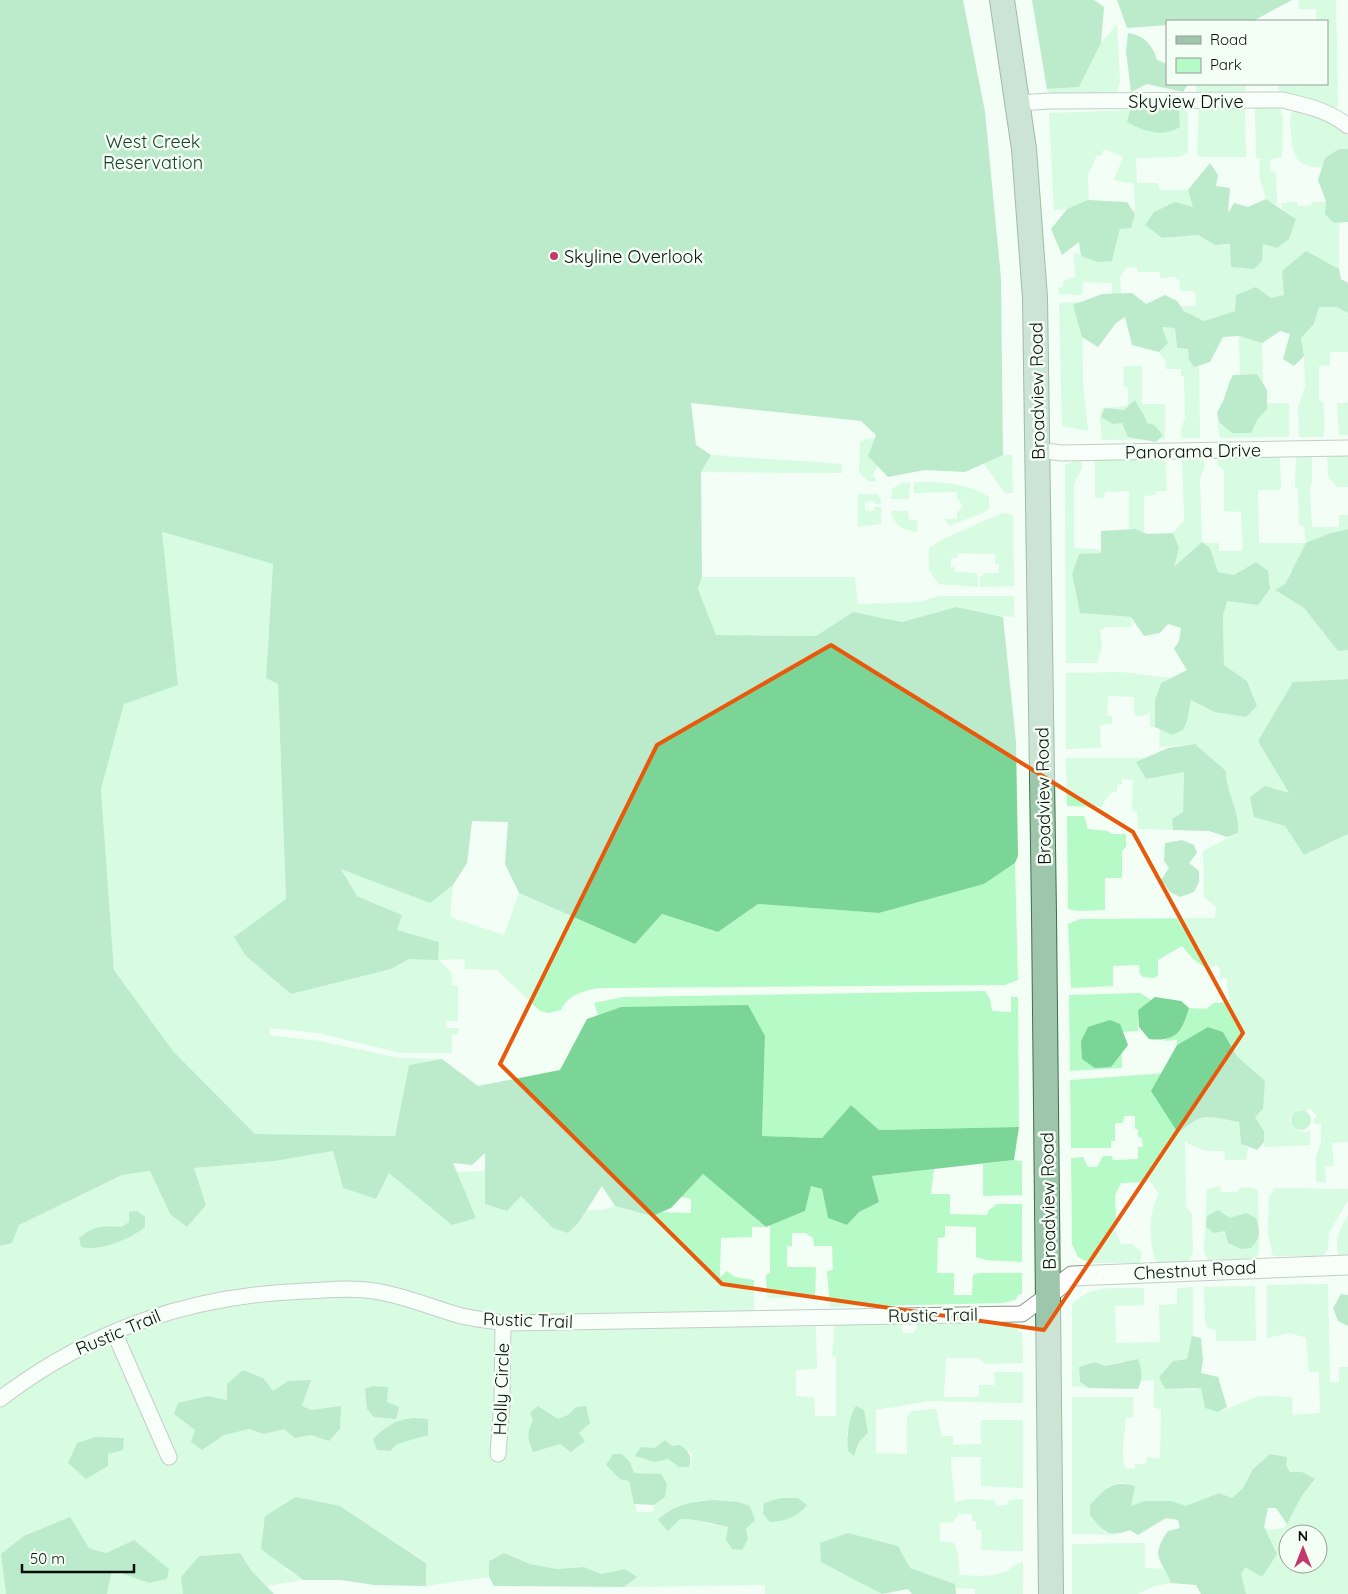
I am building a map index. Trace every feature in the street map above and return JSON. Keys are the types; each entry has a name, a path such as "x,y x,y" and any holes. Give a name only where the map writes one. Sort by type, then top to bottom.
{"main road":[{"name":"Broadview Road","path":"1002,0 1027,175 1033,263 1051,1594"}],"street":[{"name":"Skyview Drive","path":"1018,103 1050,101 1283,100 1316,108 1340,119 1348,126"},
{"name":"Panorama Drive","path":"1037,450 1062,453 1348,448"},
{"name":"Chestnut Road","path":"1048,1294 1072,1276 1348,1265"},
{"name":"Rustic Trail","path":"0,1399 47,1365 78,1347 114,1332 153,1316 186,1306 258,1293 373,1290 411,1299 460,1316 503,1323 1022,1314 1048,1294"},
{"name":"Holly Circle","path":"498,1454 502,1401 503,1323"},
{"path":"114,1332 169,1457"}],"highlighted area":[{"path":"831,645 1133,832 1243,1033 1044,1330 722,1284 500,1064 657,745"}],"green space":[{"name":"West Creek Reservation","path":"0,0 963,0 985,112 1001,278 1003,455 965,472 925,470 888,477 868,456 876,435 861,421 691,403 696,445 711,455 701,472 702,577 698,589 716,635 816,636 853,612 902,622 956,607 1003,617 1016,742 1018,856 1015,863 984,884 879,913 758,904 718,932 662,914 635,944 519,893 505,864 508,822 472,821 467,863 453,885 430,903 341,869 357,896 402,915 397,930 439,942 438,960 409,959 391,969 291,994 246,956 234,937 286,899 278,684 266,678 273,564 162,532 178,685 124,704 101,789 114,970 173,1051 255,1134 395,1136 409,1065 442,1059 478,1086 560,1070 587,1019 621,1007 748,1005 765,1036 762,1136 822,1138 851,1105 879,1130 1019,1127 1014,1160 872,1176 879,1202 859,1212 847,1225 828,1218 822,1189 811,1186 805,1211 766,1227 703,1174 671,1208 652,1216 615,1206 602,1186 579,1222 568,1233 553,1228 521,1196 507,1211 485,1204 485,1153 472,1165 453,1163 476,1218 452,1225 389,1173 376,1199 343,1188 333,1151 275,1161 194,1168 206,1205 187,1227 170,1214 150,1171 122,1175 19,1225 12,1243 0,1246"},
{"path":"1032,0 1094,0 1104,7 1101,43 1079,87 1047,89"},
{"path":"1117,0 1292,0 1255,20 1166,20 1166,25 1127,28"},
{"path":"1299,0 1336,0 1338,106 1332,109 1297,95 1280,93 1277,85 1328,85 1328,20 1316,20 1316,9 1299,9"},
{"path":"1117,24 1120,82 1116,94 1048,93 1047,89 1079,87 1101,43"},
{"path":"1128,33 1143,38 1150,45 1157,60 1166,64 1166,85 1187,85 1183,92 1147,84 1131,92 1126,51"},
{"path":"1196,85 1247,85 1244,92 1196,93"},
{"path":"1175,104 1179,110 1180,127 1173,130 1160,133 1153,132 1127,122 1131,106"},
{"path":"1245,106 1246,157 1201,157 1197,154 1199,107"},
{"path":"1257,106 1280,107 1283,117 1282,157 1268,160 1270,161 1270,170 1276,173 1277,205 1266,199 1260,179 1260,160 1263,160 1256,157 1255,110"},
{"path":"1185,108 1188,114 1188,152 1180,157 1136,158 1137,183 1158,183 1160,190 1188,190 1194,207 1154,212 1145,225 1162,238 1198,235 1215,245 1263,244 1296,219 1282,208 1281,203 1297,202 1298,206 1311,206 1312,202 1326,202 1334,223 1339,223 1339,269 1319,260 1285,295 1204,321 1184,311 1181,306 1196,306 1195,291 1180,291 1180,281 1174,277 1160,278 1160,272 1138,272 1137,267 1126,268 1120,277 1121,294 1112,294 1112,283 1083,282 1082,295 1059,294 1058,288 1063,287 1063,281 1075,277 1074,252 1081,256 1112,261 1120,229 1135,214 1134,184 1114,180 1123,157 1104,149 1101,156 1097,155 1088,175 1089,208 1054,210 1049,113"},
{"path":"1293,109 1327,121 1348,136 1348,149 1339,149 1326,167 1303,164 1295,155 1293,149 1290,120"},
{"path":"1339,149 1348,149 1348,222 1334,223 1325,214 1326,201 1318,180 1325,158"},
{"path":"1210,163 1218,175 1216,186 1230,188 1228,213 1234,203 1248,207 1266,199 1296,219 1289,239 1277,248 1263,244 1262,261 1254,269 1231,267 1230,244 1215,245 1198,235 1162,238 1145,225 1154,212 1175,202 1193,207 1188,190"},
{"path":"1088,200 1127,202 1135,214 1131,228 1120,229 1112,261 1098,262 1081,256 1079,242 1062,255 1051,229 1067,209"},
{"path":"1306,251 1339,269 1341,279 1348,283 1348,313 1337,307 1319,307 1314,324 1301,338 1304,356 1294,366 1283,359 1290,334 1280,331 1262,343 1239,336 1223,337 1210,362 1194,367 1189,360 1188,349 1177,348 1175,328 1162,327 1168,343 1159,352 1132,345 1125,317 1116,323 1098,347 1082,337 1073,305 1102,294 1132,293 1146,304 1165,295 1177,301 1184,311 1204,321 1235,311 1236,295 1256,287 1271,298 1284,295 1282,271"},
{"path":"1082,302 1083,382 1088,431 1062,426 1059,303"},
{"path":"1319,307 1337,307 1348,313 1348,352 1330,352 1330,365 1319,366 1319,401 1323,402 1325,426 1323,437 1299,437 1298,407 1305,387 1304,356 1301,338 1314,324"},
{"path":"1162,327 1175,328 1177,348 1188,349 1199,357 1200,438 1182,438 1181,429 1185,418 1184,377 1181,376 1181,369 1166,369 1166,362 1159,352 1168,343"},
{"path":"1239,336 1262,343 1263,384 1257,374 1240,374"},
{"path":"1123,366 1142,366 1142,404 1165,404 1165,439 1102,440 1100,417 1102,408 1128,406 1128,387 1124,387"},
{"path":"1257,374 1267,390 1267,409 1257,420 1251,433 1232,433 1219,422 1217,412 1233,375"},
{"path":"1135,400 1147,423 1154,425 1163,435 1156,442 1128,437 1122,423 1113,424 1101,417 1105,408 1124,410"},
{"path":"1348,400 1348,435 1339,435 1337,403 1347,403"},
{"path":"1289,403 1289,437 1220,438 1218,428 1220,404"},
{"path":"868,438 874,439 879,463 873,475 877,481 868,481 859,472 860,442"},
{"path":"1327,453 1348,453 1348,487 1338,487 1328,477"},
{"path":"1296,454 1312,454 1312,482 1310,487 1312,527 1339,527 1339,515 1348,515 1348,529 1331,533 1290,572 1285,584 1275,590 1304,608 1338,651 1348,650 1348,679 1293,682 1281,778 1289,794 1254,817 1285,826 1304,855 1348,834 1348,1142 1332,1143 1334,1166 1325,1166 1326,1183 1316,1182 1316,1157 1321,1141 1321,1124 1314,1124 1314,1119 1317,1117 1310,1108 1305,1111 1299,1109 1289,1119 1295,1129 1304,1133 1310,1130 1310,1145 1264,1147 1264,1131 1255,1117 1265,1081 1237,1056 1223,1032 1208,1027 1177,1045 1177,1040 1163,1041 1174,1035 1180,1028 1189,1008 1206,1009 1214,1003 1229,1002 1227,978 1219,979 1221,970 1217,965 1208,970 1192,958 1182,946 1158,960 1158,975 1155,978 1143,977 1140,974 1139,965 1113,966 1113,986 1071,988 1068,924 1080,919 1215,918 1216,907 1204,897 1203,851 1238,833 1237,818 1228,787 1226,771 1195,744 1159,747 1160,729 1172,735 1187,721 1191,700 1214,712 1246,717 1257,706 1247,681 1224,665 1223,616 1227,601 1256,562 1234,576 1218,572 1210,548 1202,543 1219,543 1219,551 1243,551 1241,512 1224,511 1224,470 1217,465 1220,456 1280,455 1281,487 1279,490 1258,490 1259,543 1306,543 1304,526 1299,525 1298,490 1295,486"},
{"path":"711,455 842,464 842,473 701,472"},
{"path":"1003,455 1012,455 1013,493 1005,493 983,463"},
{"path":"1201,456 1205,465 1200,478 1202,543 1173,568 1179,548 1173,533 1184,520 1182,457"},
{"path":"1165,457 1167,491 1156,491 1155,495 1144,496 1144,532 1129,529 1129,491 1105,492 1104,498 1095,498 1095,459"},
{"path":"1081,459 1082,468 1074,484 1074,548 1098,549 1101,553 1080,555 1072,574 1080,613 1131,617 1132,627 1106,627 1100,630 1102,648 1097,663 1066,663 1065,465"},
{"path":"910,482 909,499 891,499 892,489 901,483"},
{"path":"914,482 943,483 971,488 989,497 989,508 985,512 949,526 945,519 957,519 957,513 963,506 957,498 957,492 914,493"},
{"path":"858,494 877,494 881,499 881,504 874,504 874,501 865,502 865,510 874,511 874,507 881,507 881,524 858,527"},
{"path":"891,511 908,511 909,520 917,520 917,532 907,530 897,524"},
{"path":"1002,513 1013,515 1014,586 980,587 980,576 983,576 983,573 998,573 999,564 995,564 995,554 958,553 957,558 951,558 951,567 955,567 955,572 975,573 978,576 978,587 939,584 929,571 929,548 943,539"},
{"path":"1135,529 1147,534 1173,533 1179,548 1174,567 1202,542 1210,548 1218,572 1234,575 1256,562 1268,571 1270,589 1258,605 1227,601 1223,616 1224,665 1247,681 1257,706 1246,717 1214,712 1191,700 1187,721 1183,730 1172,735 1155,727 1155,700 1161,683 1187,670 1174,649 1179,641 1181,628 1168,624 1160,633 1144,636 1131,617 1080,613 1072,574 1079,554 1101,553 1101,531"},
{"path":"1348,529 1348,650 1338,651 1304,608 1275,590 1285,584 1306,543 1331,533"},
{"path":"161,532 273,564 266,677 278,684 286,899 246,956 291,994 391,969 409,959 438,959 439,942 397,930 402,915 357,896 341,868 430,903 453,885 450,917 504,935 519,893 635,944 662,914 718,932 758,904 879,913 984,884 1015,863 1018,980 1005,985 599,988 577,994 561,1010 549,1013 540,1011 497,970 465,969 464,959 439,960 451,972 452,985 458,986 458,1021 446,1021 446,1028 459,1028 458,1034 452,1035 452,1053 401,1053 318,1033 270,1028 269,1035 319,1041 400,1058 442,1059 409,1065 395,1136 255,1134 173,1051 114,970 101,789 124,704 178,684"},
{"path":"702,577 855,577 858,604 919,602 939,596 1014,596 1014,617 976,613 956,607 902,622 853,612 816,636 715,635 698,589"},
{"path":"1121,672 1170,678 1161,683 1155,700 1155,727 1150,727 1150,712 1143,716 1134,715 1134,697 1108,696 1107,715 1112,716 1112,724 1100,725 1101,748 1066,749 1066,673"},
{"path":"1348,679 1348,834 1304,855 1285,826 1254,817 1250,797 1265,786 1289,793 1258,741 1293,682"},
{"path":"1195,744 1226,771 1228,787 1237,818 1238,833 1227,837 1209,831 1173,830 1172,819 1183,812 1184,772 1146,779 1136,762 1168,748"},
{"path":"1066,758 1145,758 1170,774 1184,772 1183,812 1172,819 1173,830 1138,829 1137,812 1132,811 1133,780 1122,779 1122,784 1117,785 1117,792 1112,792 1103,803 1103,807 1067,806"},
{"path":"1067,816 1084,816 1088,829 1108,831 1112,834 1126,834 1126,847 1122,851 1122,878 1105,878 1105,910 1077,911 1068,909"},
{"path":"1182,840 1194,845 1197,853 1189,863 1199,871 1199,882 1194,892 1180,897 1170,892 1161,880 1169,868 1164,861 1165,843"},
{"path":"985,991 990,999 992,1011 1011,1012 1011,997 1018,997 1019,1127 879,1130 851,1105 822,1138 762,1136 765,1036 621,1007 598,1015 594,1003 623,997"},
{"path":"1140,993 1151,1000 1138,1010 1138,1031 1121,1032 1122,1068 1070,1071 1069,995"},
{"path":"1155,997 1181,1001 1189,1008 1184,1023 1172,1037 1158,1040 1149,1039 1139,1027 1138,1010"},
{"path":"1110,1020 1120,1024 1128,1045 1111,1067 1095,1068 1082,1059 1081,1041 1088,1027"},
{"path":"1208,1027 1223,1032 1237,1056 1265,1081 1263,1109 1255,1117 1264,1131 1264,1142 1257,1150 1241,1144 1239,1122 1213,1117 1200,1118 1178,1133 1151,1091 1177,1045"},
{"path":"1167,1073 1196,1117 1210,1116 1239,1122 1241,1144 1248,1148 1246,1160 1225,1160 1224,1151 1203,1150 1185,1141 1186,1207 1192,1214 1193,1252 1189,1261 1157,1263 1152,1247 1150,1228 1155,1201 1159,1194 1151,1182 1121,1183 1115,1195 1116,1219 1113,1225 1121,1244 1133,1244 1142,1253 1140,1263 1090,1263 1078,1257 1072,1244 1071,1158 1083,1157 1088,1167 1097,1167 1103,1156 1112,1156 1113,1160 1138,1159 1138,1147 1143,1147 1142,1138 1138,1137 1138,1129 1135,1129 1135,1116 1124,1116 1123,1123 1115,1123 1115,1141 1111,1141 1111,1148 1071,1148 1070,1080"},
{"path":"333,1151 343,1188 376,1199 389,1173 476,1218 456,1172 485,1171 485,1204 521,1196 553,1228 579,1222 587,1210 603,1210 615,1206 652,1216 661,1212 691,1213 691,1199 681,1197 703,1174 766,1227 752,1227 752,1237 721,1238 720,1277 727,1271 735,1277 754,1280 754,1327 816,1326 817,1369 796,1370 796,1396 814,1397 815,1416 836,1416 836,1357 832,1356 835,1325 901,1324 903,1333 914,1333 918,1324 1007,1322 1018,1328 1018,1332 1022,1332 1023,1363 986,1364 978,1358 946,1358 944,1397 979,1397 979,1385 995,1385 994,1372 1023,1372 1023,1403 929,1401 876,1410 876,1453 907,1454 907,1417 912,1411 936,1409 942,1436 953,1436 953,1445 981,1444 981,1420 1023,1420 1023,1488 981,1486 981,1457 951,1457 951,1469 955,1502 970,1499 994,1500 997,1506 1007,1505 1009,1500 1023,1499 1023,1551 981,1550 982,1530 976,1530 976,1521 972,1521 972,1514 960,1514 960,1512 953,1522 940,1523 940,1541 954,1543 957,1550 960,1575 983,1576 1000,1574 1023,1562 1023,1594 975,1594 975,1589 955,1588 955,1584 910,1568 897,1546 848,1533 860,1581 882,1594 765,1594 765,1585 624,1587 636,1577 625,1569 601,1574 584,1567 557,1569 530,1564 504,1553 489,1561 489,1577 426,1586 426,1562 340,1506 285,1569 303,1580 267,1586 251,1570 240,1553 199,1556 181,1577 183,1594 107,1594 112,1570 149,1583 134,1540 106,1553 89,1548 1,1554 6,1594 0,1594 0,1246 12,1243 18,1225 122,1175 150,1171 170,1214 206,1205 194,1168 275,1161","holes":["852,1412 868,1433 859,1442 858,1450 846,1434 850,1427","655,1448 689,1451 693,1455 689,1467 679,1467 668,1459 654,1462","630,1462 633,1473 647,1473 665,1497 654,1505 654,1512 637,1512 629,1481","714,1500 738,1502 728,1527 711,1525 696,1518 680,1519 666,1512 696,1501"]},
{"path":"1014,1160 1022,1161 1022,1195 983,1196 983,1164"},
{"path":"934,1169 931,1194 950,1194 950,1214 987,1215 989,1210 997,1204 1022,1204 1022,1262 986,1260 976,1257 976,1227 945,1226 945,1237 938,1238 937,1273 954,1273 954,1295 972,1295 973,1275 980,1273 1022,1273 1022,1294 1019,1294 1015,1300 1003,1303 830,1307 827,1271 833,1270 832,1246 814,1246 813,1238 805,1233 792,1233 792,1246 787,1246 787,1267 816,1267 815,1297 767,1298 766,1275 770,1273 770,1225 805,1211 810,1186 822,1189 828,1218 847,1225 859,1212 879,1202 872,1176"},
{"path":"1220,1186 1221,1192 1238,1192 1240,1188 1248,1187 1258,1190 1259,1251 1257,1258 1208,1260 1204,1252 1207,1189"},
{"path":"1273,1188 1348,1189 1348,1200 1329,1233 1328,1249 1322,1256 1273,1256 1268,1233 1269,1195 1272,1195"},
{"path":"1218,1210 1230,1218 1246,1213 1256,1218 1259,1234 1257,1241 1251,1248 1241,1249 1228,1243 1225,1231 1214,1233 1206,1227 1207,1216"},
{"path":"137,1211 145,1217 145,1227 139,1232 105,1246 97,1248 81,1247 79,1238 84,1234 98,1228 109,1226 121,1227 129,1222 129,1212"},
{"path":"1348,1215 1348,1255 1339,1255 1337,1240 1340,1229"},
{"path":"1328,1284 1330,1382 1339,1382 1339,1367 1348,1367 1348,1594 1246,1594 1241,1574 1264,1527 1270,1530 1278,1529 1278,1574 1328,1574 1328,1524 1286,1524 1301,1497 1315,1480 1302,1472 1290,1472 1286,1465 1286,1457 1270,1454 1253,1469 1243,1488 1232,1498 1219,1493 1186,1506 1171,1501 1130,1506 1134,1486 1120,1482 1106,1488 1103,1531 1117,1535 1072,1534 1072,1397 1133,1397 1133,1417 1126,1418 1123,1449 1125,1468 1134,1469 1135,1464 1146,1464 1147,1457 1160,1459 1161,1409 1154,1408 1154,1380 1141,1381 1141,1369 1122,1361 1105,1366 1095,1362 1079,1367 1080,1382 1089,1388 1072,1386 1072,1304 1080,1297 1097,1290 1144,1288 1144,1305 1115,1306 1116,1343 1160,1342 1159,1305 1177,1304 1177,1288 1193,1287 1193,1333 1187,1359 1173,1361 1165,1389 1193,1390 1201,1387 1218,1412 1259,1396 1292,1397 1293,1415 1320,1413 1319,1372 1309,1372 1306,1338 1290,1333 1267,1338 1267,1285"},
{"path":"1255,1286 1256,1341 1216,1341 1216,1330 1209,1329 1205,1322 1204,1287"},
{"path":"1341,1294 1348,1295 1348,1326 1338,1321 1333,1308"},
{"path":"1192,1336 1201,1338 1203,1360 1201,1373 1218,1377 1227,1407 1218,1412 1205,1408 1201,1388 1165,1389 1159,1377 1173,1361 1187,1359"},
{"path":"1138,1359 1141,1381 1138,1389 1089,1388 1080,1382 1079,1367 1095,1362 1105,1366"},
{"path":"243,1370 263,1378 273,1391 288,1381 311,1380 302,1406 311,1410 341,1406 340,1429 329,1441 311,1435 295,1438 284,1429 264,1434 249,1429 224,1435 202,1450 191,1442 195,1430 174,1414 178,1403 208,1396 227,1400 227,1384"},
{"path":"372,1386 388,1387 387,1402 399,1407 396,1419 374,1417 367,1409 365,1389"},
{"path":"538,1406 558,1419 568,1415 576,1407 586,1406 590,1423 579,1433 585,1441 571,1452 560,1444 533,1452 528,1436 533,1420 530,1413"},
{"path":"856,1406 864,1410 868,1433 859,1442 854,1456 848,1451 848,1440 850,1422"},
{"path":"414,1418 428,1419 428,1435 397,1444 390,1451 377,1450 373,1439 382,1431 391,1424"},
{"path":"96,1437 124,1438 123,1450 108,1454 108,1466 86,1479 68,1463 77,1443"},
{"path":"665,1440 672,1446 680,1445 688,1452 690,1457 689,1467 679,1467 668,1459 655,1462 635,1456 641,1447 655,1448"},
{"path":"613,1454 622,1454 630,1462 634,1473 661,1474 667,1484 665,1497 654,1505 634,1504 629,1481 620,1479 606,1465"},
{"path":"1270,1454 1287,1457 1286,1465 1290,1472 1302,1472 1315,1479 1301,1497 1287,1524 1276,1508 1268,1508 1264,1527 1277,1554 1262,1577 1245,1567 1241,1574 1246,1594 1201,1594 1196,1585 1171,1583 1158,1553 1162,1540 1168,1531 1180,1528 1178,1520 1166,1518 1138,1535 1130,1530 1116,1533 1107,1532 1090,1515 1090,1505 1100,1494 1114,1485 1127,1484 1135,1486 1131,1506 1145,1501 1171,1501 1186,1506 1219,1493 1232,1498 1243,1488 1253,1469"},
{"path":"296,1497 340,1506 426,1563 426,1586 374,1585 341,1580 303,1580 261,1549 265,1516"},
{"path":"781,1498 798,1498 807,1505 790,1518 770,1522 763,1514 764,1503"},
{"path":"699,1501 738,1502 750,1506 755,1520 746,1529 748,1539 742,1550 732,1549 726,1540 728,1527 698,1520 680,1519 668,1531 658,1520 677,1507"},
{"path":"70,1517 89,1548 106,1553 134,1540 169,1569 167,1579 149,1583 112,1570 107,1594 6,1594 1,1554 24,1536"},
{"path":"848,1533 898,1546 910,1568 955,1584 956,1594 912,1594 908,1589 882,1594 821,1562 820,1543"},
{"path":"1145,1543 1145,1568 1168,1569 1171,1583 1155,1586 1137,1594 1072,1594 1072,1544"},
{"path":"240,1553 251,1570 274,1594 183,1594 181,1577 199,1556"},
{"path":"504,1553 530,1564 557,1569 584,1567 601,1574 625,1569 637,1577 624,1587 494,1586 489,1577 489,1561"}],"shaded area":[{"path":"1301,1110 1308,1113 1311,1120 1308,1127 1301,1130 1294,1127 1291,1120 1294,1113"}],"place":[{"name":"Skyline Overlook","path":"554,256"}]}
